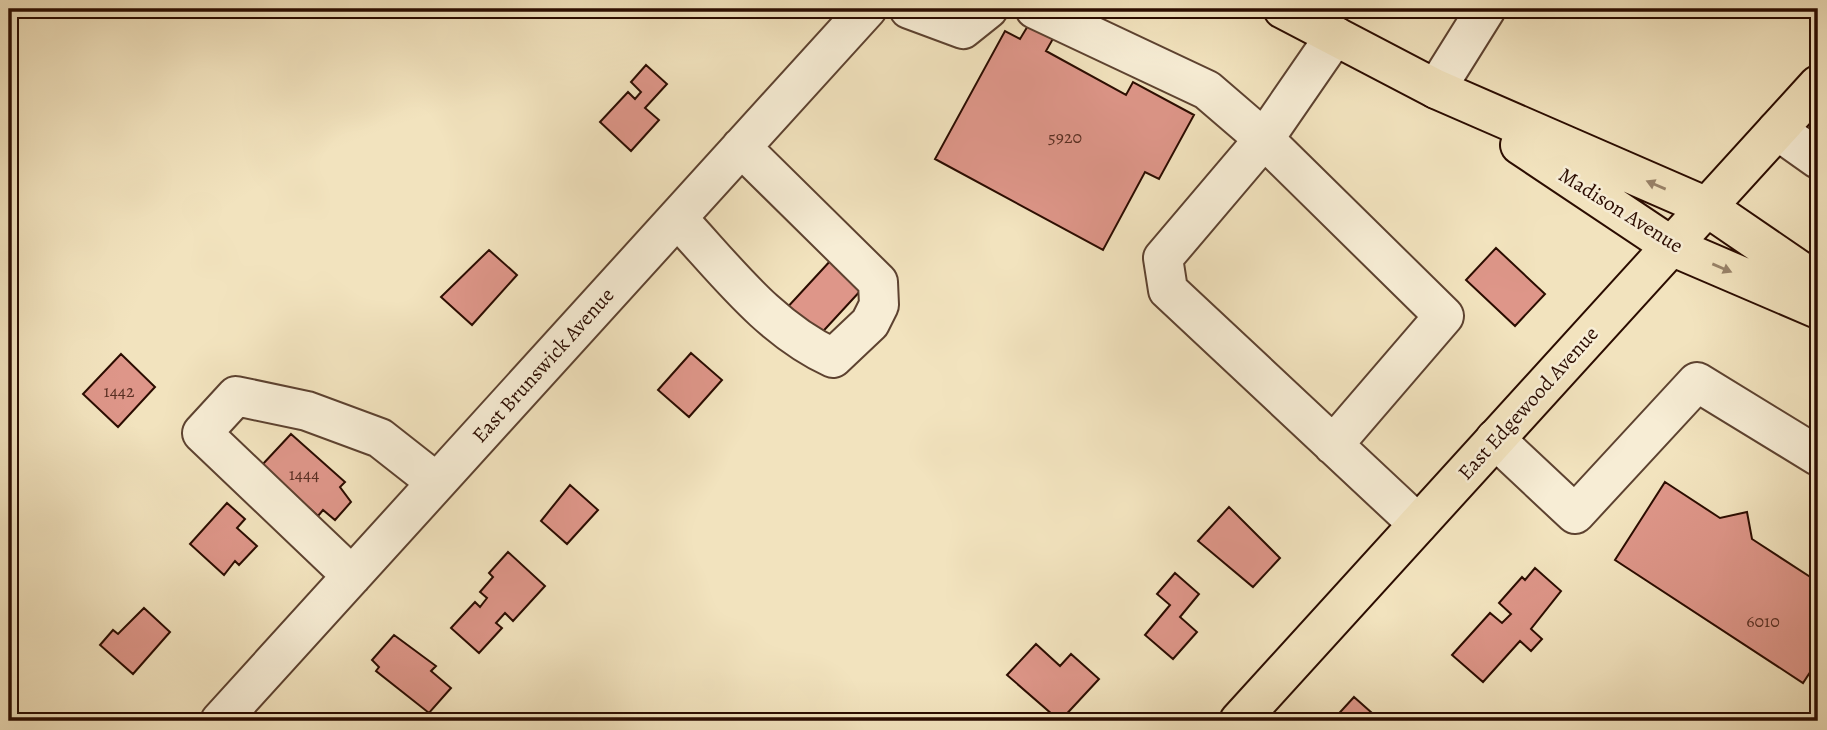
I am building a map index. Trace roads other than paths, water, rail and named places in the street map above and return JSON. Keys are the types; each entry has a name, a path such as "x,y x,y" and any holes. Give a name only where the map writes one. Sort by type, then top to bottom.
{"main road":[{"name":"Madison Avenue","path":"1283,9 1436,89 1707,207 1815,281"},
{"name":"East Edgewood Avenue","path":"1239,721 1818,85"},
{"name":"Madison Avenue","path":"1436,89 1671,246 1815,281"}],"street":[{"name":"East Brunswick Avenue","path":"220,721 867,9"},
{"path":"909,9 962,29 988,9"},
{"path":"1035,9 1207,90 1264,139 1444,316 1333,445"},
{"path":"1436,89 1486,9"},
{"path":"1335,36 1264,139 1163,258 1168,290 1418,524"},
{"path":"1777,130 1818,159"},
{"path":"677,218 769,317 802,344 833,358 870,323 879,306 878,282 741,147"},
{"path":"1495,439 1575,514 1697,382 1818,456"},
{"path":"352,576 202,433 236,396 307,411 380,438 436,482"}]}
